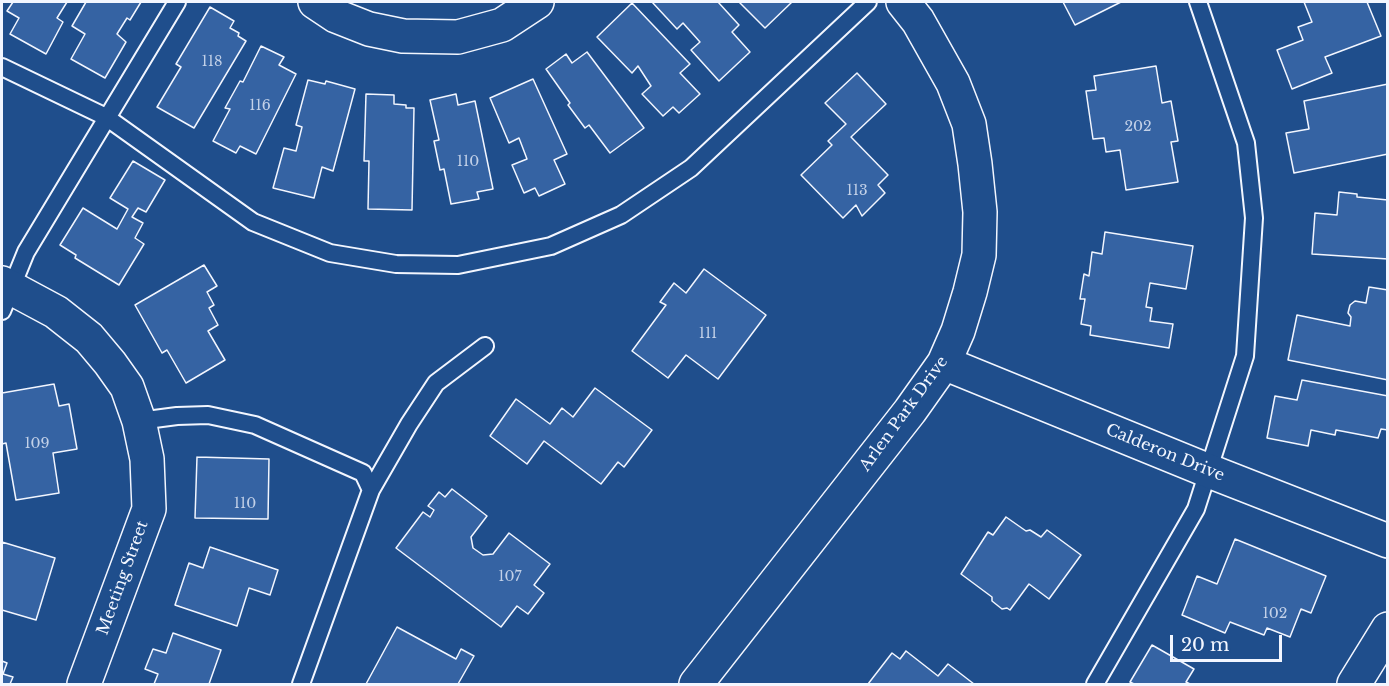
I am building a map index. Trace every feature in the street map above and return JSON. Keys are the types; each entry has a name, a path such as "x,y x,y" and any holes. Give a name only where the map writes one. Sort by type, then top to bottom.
{"street":[{"path":"315,2 336,16 369,29 403,36 458,37 502,25 537,2"},
{"name":"Arlen Park Drive","path":"696,684 910,411 944,363 958,331 979,255 980,212 969,124 953,83 918,21 903,2"},
{"name":"Meeting Street","path":"5,294 56,312 89,338 127,387 139,421 147,459 149,508 84,684"},
{"name":"Calderon Drive","path":"944,363 1388,541"},
{"path":"1354,684 1388,629"}],"lane":[{"path":"5,294 26,252 177,2"},
{"path":"2,67 106,117 253,222 330,253 396,264 458,265 551,246 621,215 691,168 868,2"},
{"path":"1095,684 1196,509 1245,356 1254,219 1246,144 1198,2"},
{"path":"301,684 371,490 436,383 484,345"},
{"path":"139,421 208,415 255,425 363,473 371,490"}],"building":[{"path":"13,2 67,2 57,18 63,22 46,54 10,34 19,18 7,11"},
{"path":"86,2 141,2 130,20 127,18 117,34 126,42 105,78 71,59 85,34 72,26"},
{"path":"652,2 718,2 739,25 732,32 750,52 719,81 691,50 700,42 683,23 677,29"},
{"path":"739,2 792,2 765,28"},
{"path":"1063,2 1121,2 1075,25"},
{"path":"1304,2 1367,2 1381,36 1325,57 1332,73 1292,89 1277,50 1303,40 1298,27 1312,22"},
{"path":"632,3 690,64 680,73 700,94 679,113 673,107 663,116 642,94 651,86 638,66 632,73 597,37"},
{"path":"210,7 234,21 230,28 246,41 194,128 157,107 181,67 176,64"},
{"path":"261,46 284,57 279,65 296,74 256,154 240,146 236,153 213,141 230,109 225,108 240,81 243,82"},
{"path":"587,52 644,128 610,153 589,125 585,128 546,69 566,54 572,63"},
{"path":"1156,66 1162,103 1171,101 1178,141 1171,142 1178,182 1126,190 1120,150 1106,152 1104,138 1093,139 1086,91 1096,90 1094,76"},
{"path":"857,73 886,104 851,137 888,175 878,185 885,193 862,216 856,205 843,218 801,175 832,145 828,141 846,124 825,103"},
{"path":"533,79 567,154 554,160 565,184 539,196 535,188 524,193 512,165 527,159 519,138 509,143 490,98"},
{"path":"308,80 325,84 326,81 355,89 333,171 322,167 314,198 273,188 284,148 296,151 302,127 296,125"},
{"path":"1388,84 1388,154 1294,173 1286,133 1309,129 1304,101"},
{"path":"366,94 394,95 394,104 414,108 412,210 368,209 369,161 364,161"},
{"path":"456,94 458,105 475,101 493,189 477,192 479,199 451,204 444,169 440,170 434,141 439,140 430,100"},
{"path":"133,161 165,180 146,212 138,208 132,217 143,223 135,238 144,244 119,285 75,258 76,255 60,245 83,208 117,229 128,209 110,198"},
{"path":"1339,192 1357,194 1357,197 1388,200 1388,259 1312,254 1315,213 1337,215"},
{"path":"1105,232 1193,246 1186,289 1150,283 1146,307 1152,308 1150,321 1173,324 1169,348 1090,335 1091,326 1081,324 1085,299 1080,299 1084,274 1089,276 1092,252 1102,254"},
{"path":"204,265 217,286 207,292 214,305 209,308 218,325 208,331 225,360 186,383 167,350 162,353 135,305"},
{"path":"704,269 766,315 718,379 686,355 668,378 632,351 666,305 660,302 674,283 686,293"},
{"path":"1369,287 1388,290 1388,380 1288,360 1297,315 1350,326 1351,317 1348,313 1350,305 1355,301 1366,303"},
{"path":"1302,380 1388,396 1388,430 1381,429 1378,438 1336,430 1335,435 1311,430 1308,446 1267,438 1275,396 1297,400"},
{"path":"54,384 59,406 69,404 77,449 53,453 59,493 16,500 6,443 2,444 2,393"},
{"path":"595,388 652,430 624,467 618,462 601,484 544,441 527,464 490,436 516,399 550,424 562,408 573,417"},
{"path":"197,457 269,459 268,519 195,518"},
{"path":"452,489 487,516 471,537 473,548 483,555 493,554 509,533 550,564 534,585 544,593 528,614 517,606 501,627 396,548 423,512 430,517 434,510 428,506 439,492 445,497"},
{"path":"1006,517 1026,531 1030,530 1041,537 1047,530 1081,555 1049,599 1029,584 1010,610 1002,609 992,601 992,597 961,574 988,532 993,535"},
{"path":"1235,539 1326,576 1311,613 1301,609 1290,637 1267,628 1264,635 1230,622 1225,633 1182,615 1197,576 1217,584"},
{"path":"2,542 55,558 36,620 2,610"},
{"path":"210,547 278,570 270,595 249,588 237,626 175,605 189,563 203,568"},
{"path":"397,627 456,659 461,649 474,656 458,684 366,684"},
{"path":"173,633 221,650 209,684 154,684 158,674 145,669 153,649 166,653"},
{"path":"1152,645 1194,669 1186,682 1190,684 1134,684 1130,682"},
{"path":"906,651 938,676 948,664 974,684 868,684 892,653 900,659"},
{"path":"2,661 7,663 3,674 13,677 10,684 2,684"}]}
